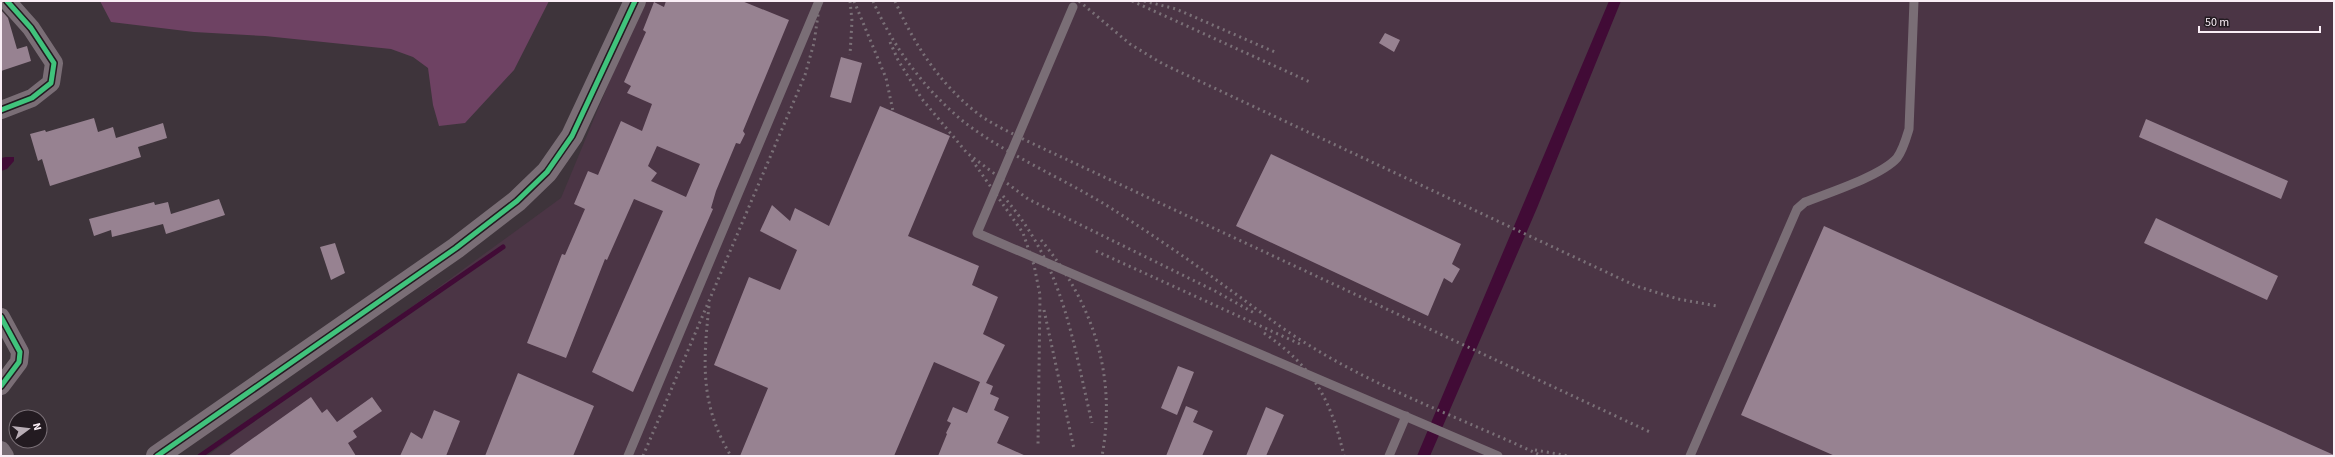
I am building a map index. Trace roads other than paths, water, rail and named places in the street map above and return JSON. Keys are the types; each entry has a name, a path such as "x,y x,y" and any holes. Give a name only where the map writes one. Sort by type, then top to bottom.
{"street":[{"path":"1,110 32,98 51,83 54,63 31,28 7,1"},
{"path":"157,456 449,252 518,201 547,172 572,136 634,1"},
{"path":"1,317 20,352 19,362 1,386"},
{"path":"1,450 5,456"}],"lane":[{"path":"628,456 819,1"},
{"path":"1690,456 1797,209 1805,202 1882,170 1897,158 1903,146 1909,129 1914,1"},
{"path":"1073,6 977,233 1498,456"},
{"path":"1389,456 1406,416"}],"waterway":[{"path":"200,456 503,247"}],"railway":[{"path":"643,456 805,75 814,43 820,1"},
{"path":"850,1 852,21 850,55"},
{"path":"854,1 886,78 893,111"},
{"path":"873,1 890,35 911,67 923,82 950,110 982,135 1117,212 1186,258 1286,331 1335,361 1393,390 1542,456"},
{"path":"895,1 910,32 939,76 963,101 982,117 994,124 1025,140 1652,433"},
{"path":"1079,1 1130,44 1163,64 1636,286 1678,299 1717,306"},
{"path":"1132,1 1312,83"},
{"path":"1144,1 1176,9 1277,53"},
{"path":"890,42 898,60 922,99 967,153 1028,199 1215,291 1256,314"},
{"path":"972,160 1023,233 1034,265 1040,295 1038,445"},
{"path":"1003,196 1023,222 1039,248 1052,275 1071,332 1092,423"},
{"path":"1041,240 1075,289 1097,341 1103,369 1106,397 1106,426 1102,456"},
{"path":"1096,251 1302,345"},
{"path":"709,306 705,365 706,383 714,419 731,456"},
{"path":"1044,310 1074,449"},
{"path":"1264,333 1295,359 1318,386 1333,418 1344,456"},
{"path":"1535,450 1569,456"}]}
